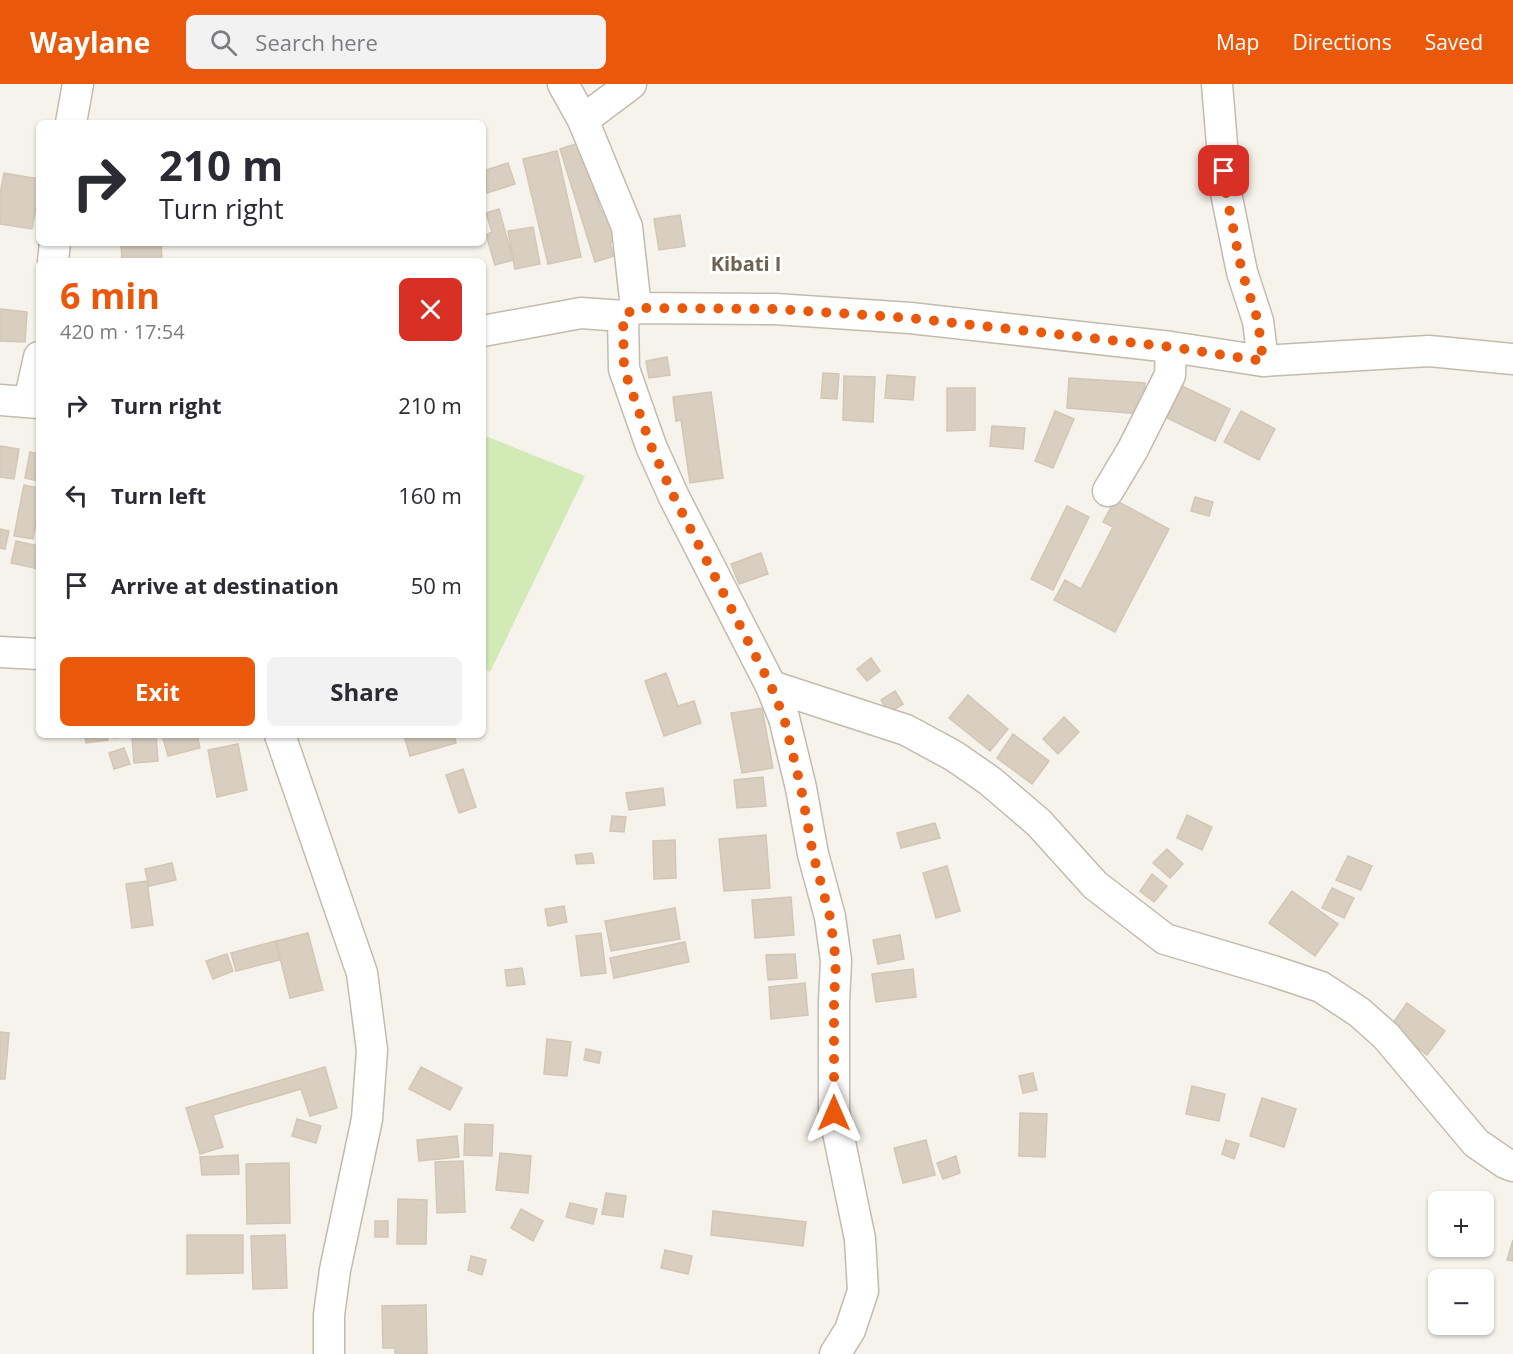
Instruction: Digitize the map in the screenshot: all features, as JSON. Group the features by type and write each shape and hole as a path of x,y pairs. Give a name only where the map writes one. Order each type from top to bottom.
{"street":[{"path":"72,120 78,84"},
{"path":"563,84 584,120 627,226 630,312 624,369 651,446 674,497 771,686 784,718 801,788 813,854 830,917 836,961 834,1113 860,1239 863,1291 850,1330 835,1354"},
{"path":"584,120 631,84"},
{"path":"1217,84 1226,193 1242,272 1258,321 1263,361"},
{"path":"486,330 581,313 776,309 910,318 1171,347 1263,361 1429,351 1513,359"},
{"path":"1108,491 1133,449 1170,375 1171,347"},
{"path":"23,402 36,365"},
{"path":"0,651 36,654"},
{"path":"771,686 906,730 954,756 990,781 1039,823 1095,885 1166,939 1321,987 1359,1012 1386,1036 1476,1143 1513,1166"},
{"path":"281,738 362,973 372,1050 367,1119 335,1270 329,1315 329,1354"}],"green space":[{"path":"486,436 585,476 490,672 486,670"}],"building":[{"path":"579,143 601,211 613,207 623,239 610,243 614,256 595,262 560,149"},
{"path":"557,151 581,257 548,264 523,159"},
{"path":"508,163 515,184 487,193 486,170"},
{"path":"4,173 36,178 36,207 32,229 0,224 0,194"},
{"path":"499,209 513,260 495,265 486,235 492,232 486,213"},
{"path":"680,215 685,246 659,250 654,219"},
{"path":"533,227 540,264 515,269 508,231"},
{"path":"121,246 161,246 162,258 122,258"},
{"path":"0,309 27,312 25,342 0,341"},
{"path":"667,357 670,375 649,378 646,361"},
{"path":"823,373 839,374 837,399 821,398"},
{"path":"887,375 915,377 913,400 885,398"},
{"path":"844,376 875,377 873,422 843,420"},
{"path":"1069,378 1145,383 1142,414 1067,408"},
{"path":"1182,386 1230,409 1215,441 1167,418"},
{"path":"947,388 975,388 975,430 947,431"},
{"path":"711,392 723,478 690,483 681,420 676,421 673,397"},
{"path":"1055,411 1074,419 1053,468 1035,461"},
{"path":"1241,411 1275,429 1259,460 1224,442"},
{"path":"992,426 1025,428 1023,449 990,446"},
{"path":"0,446 19,449 14,479 0,477"},
{"path":"30,452 36,453 36,480 25,478"},
{"path":"24,485 36,487 36,522 33,539 14,536"},
{"path":"1195,497 1213,502 1209,516 1191,511"},
{"path":"1115,500 1169,529 1115,632 1054,600 1065,580 1081,589 1113,527 1103,522"},
{"path":"1067,506 1089,517 1053,590 1031,579"},
{"path":"0,529 9,531 5,549 0,548"},
{"path":"16,541 36,545 36,568 11,563"},
{"path":"761,553 768,574 739,584 731,564"},
{"path":"871,658 880,671 867,681 857,669"},
{"path":"666,673 678,706 694,701 701,723 664,736 645,681"},
{"path":"895,691 903,704 889,713 881,700"},
{"path":"968,695 1008,729 990,751 949,718"},
{"path":"762,708 773,768 742,773 731,713"},
{"path":"1064,717 1079,732 1058,754 1043,739"},
{"path":"1013,734 1049,761 1032,784 997,758"},
{"path":"85,738 108,738 108,740 86,743"},
{"path":"132,738 156,738 158,761 134,763"},
{"path":"163,738 198,738 200,748 168,756"},
{"path":"405,738 455,738 456,743 410,756"},
{"path":"238,744 247,790 217,797 208,750"},
{"path":"124,748 130,764 114,769 109,753"},
{"path":"463,769 476,807 459,813 446,775"},
{"path":"763,777 766,806 737,808 734,780"},
{"path":"663,788 665,805 629,810 626,793"},
{"path":"1187,815 1212,827 1202,850 1177,838"},
{"path":"612,816 626,817 624,832 610,831"},
{"path":"935,823 940,838 901,848 897,833"},
{"path":"766,835 770,888 724,891 719,839"},
{"path":"675,840 676,878 654,879 653,841"},
{"path":"1167,849 1183,864 1170,878 1153,863"},
{"path":"592,853 594,863 577,864 575,855"},
{"path":"1348,856 1372,866 1361,890 1336,880"},
{"path":"172,863 176,880 149,886 145,869"},
{"path":"947,866 960,911 936,918 923,873"},
{"path":"1152,874 1167,886 1154,902 1140,891"},
{"path":"147,881 153,925 132,928 126,884"},
{"path":"1332,888 1354,898 1344,918 1322,908"},
{"path":"1292,891 1338,924 1315,956 1269,923"},
{"path":"791,897 794,935 755,938 752,900"},
{"path":"564,906 567,922 548,926 545,909"},
{"path":"675,908 680,939 611,951 605,921"},
{"path":"308,933 323,990 290,998 276,941"},
{"path":"601,933 606,973 581,976 576,936"},
{"path":"900,935 904,959 878,964 873,940"},
{"path":"276,941 280,960 236,971 231,953"},
{"path":"685,942 689,962 614,978 610,958"},
{"path":"227,954 233,971 213,979 206,961"},
{"path":"795,954 797,978 768,980 766,955"},
{"path":"522,968 525,984 507,986 505,970"},
{"path":"913,969 916,997 876,1002 872,974"},
{"path":"805,983 808,1015 771,1019 769,987"},
{"path":"1407,1003 1445,1031 1427,1055 1390,1027"},
{"path":"0,1032 9,1033 5,1079 0,1079"},
{"path":"547,1039 571,1042 567,1076 544,1074"},
{"path":"586,1049 601,1052 599,1063 584,1060"},
{"path":"325,1067 337,1108 310,1116 301,1089 213,1115 223,1147 200,1154 186,1108"},
{"path":"421,1067 462,1088 450,1110 409,1089"},
{"path":"1033,1073 1037,1090 1023,1093 1019,1076"},
{"path":"1192,1086 1225,1094 1219,1121 1186,1114"},
{"path":"1262,1098 1296,1109 1284,1147 1250,1136"},
{"path":"1020,1113 1047,1114 1045,1157 1019,1156"},
{"path":"297,1119 321,1126 316,1143 292,1136"},
{"path":"465,1124 493,1125 492,1156 464,1155"},
{"path":"457,1136 459,1157 419,1161 417,1140"},
{"path":"926,1140 935,1175 903,1183 894,1148"},
{"path":"1226,1140 1239,1144 1234,1159 1222,1154"},
{"path":"500,1153 531,1156 528,1193 496,1190"},
{"path":"238,1155 239,1174 202,1175 200,1157"},
{"path":"956,1156 960,1173 943,1179 937,1163"},
{"path":"463,1161 465,1212 437,1213 435,1162"},
{"path":"289,1163 290,1223 247,1224 246,1164"},
{"path":"606,1193 626,1196 623,1217 602,1214"},
{"path":"398,1199 427,1200 426,1244 397,1244"},
{"path":"570,1203 597,1209 593,1224 566,1217"},
{"path":"521,1209 543,1221 533,1241 511,1228"},
{"path":"713,1211 806,1222 803,1246 711,1235"},
{"path":"375,1221 388,1221 388,1237 375,1237"},
{"path":"187,1235 243,1235 243,1273 187,1274"},
{"path":"285,1235 287,1288 253,1289 251,1236"},
{"path":"1513,1240 1513,1261 1507,1260"},
{"path":"665,1250 692,1256 688,1274 661,1268"},
{"path":"471,1256 486,1260 482,1275 468,1270"},
{"path":"426,1305 427,1354 395,1354 395,1348 383,1348 382,1306"}],"district":[{"name":"Kibati I","path":"746,264"}],"route":[{"path":"834,1113 836,961 830,917 813,854 801,788 784,718 771,686 674,497 651,446 624,369 623,316 636,308 776,309 910,318 1171,347 1263,361 1258,321 1242,272 1226,193 1224,171"}]}
